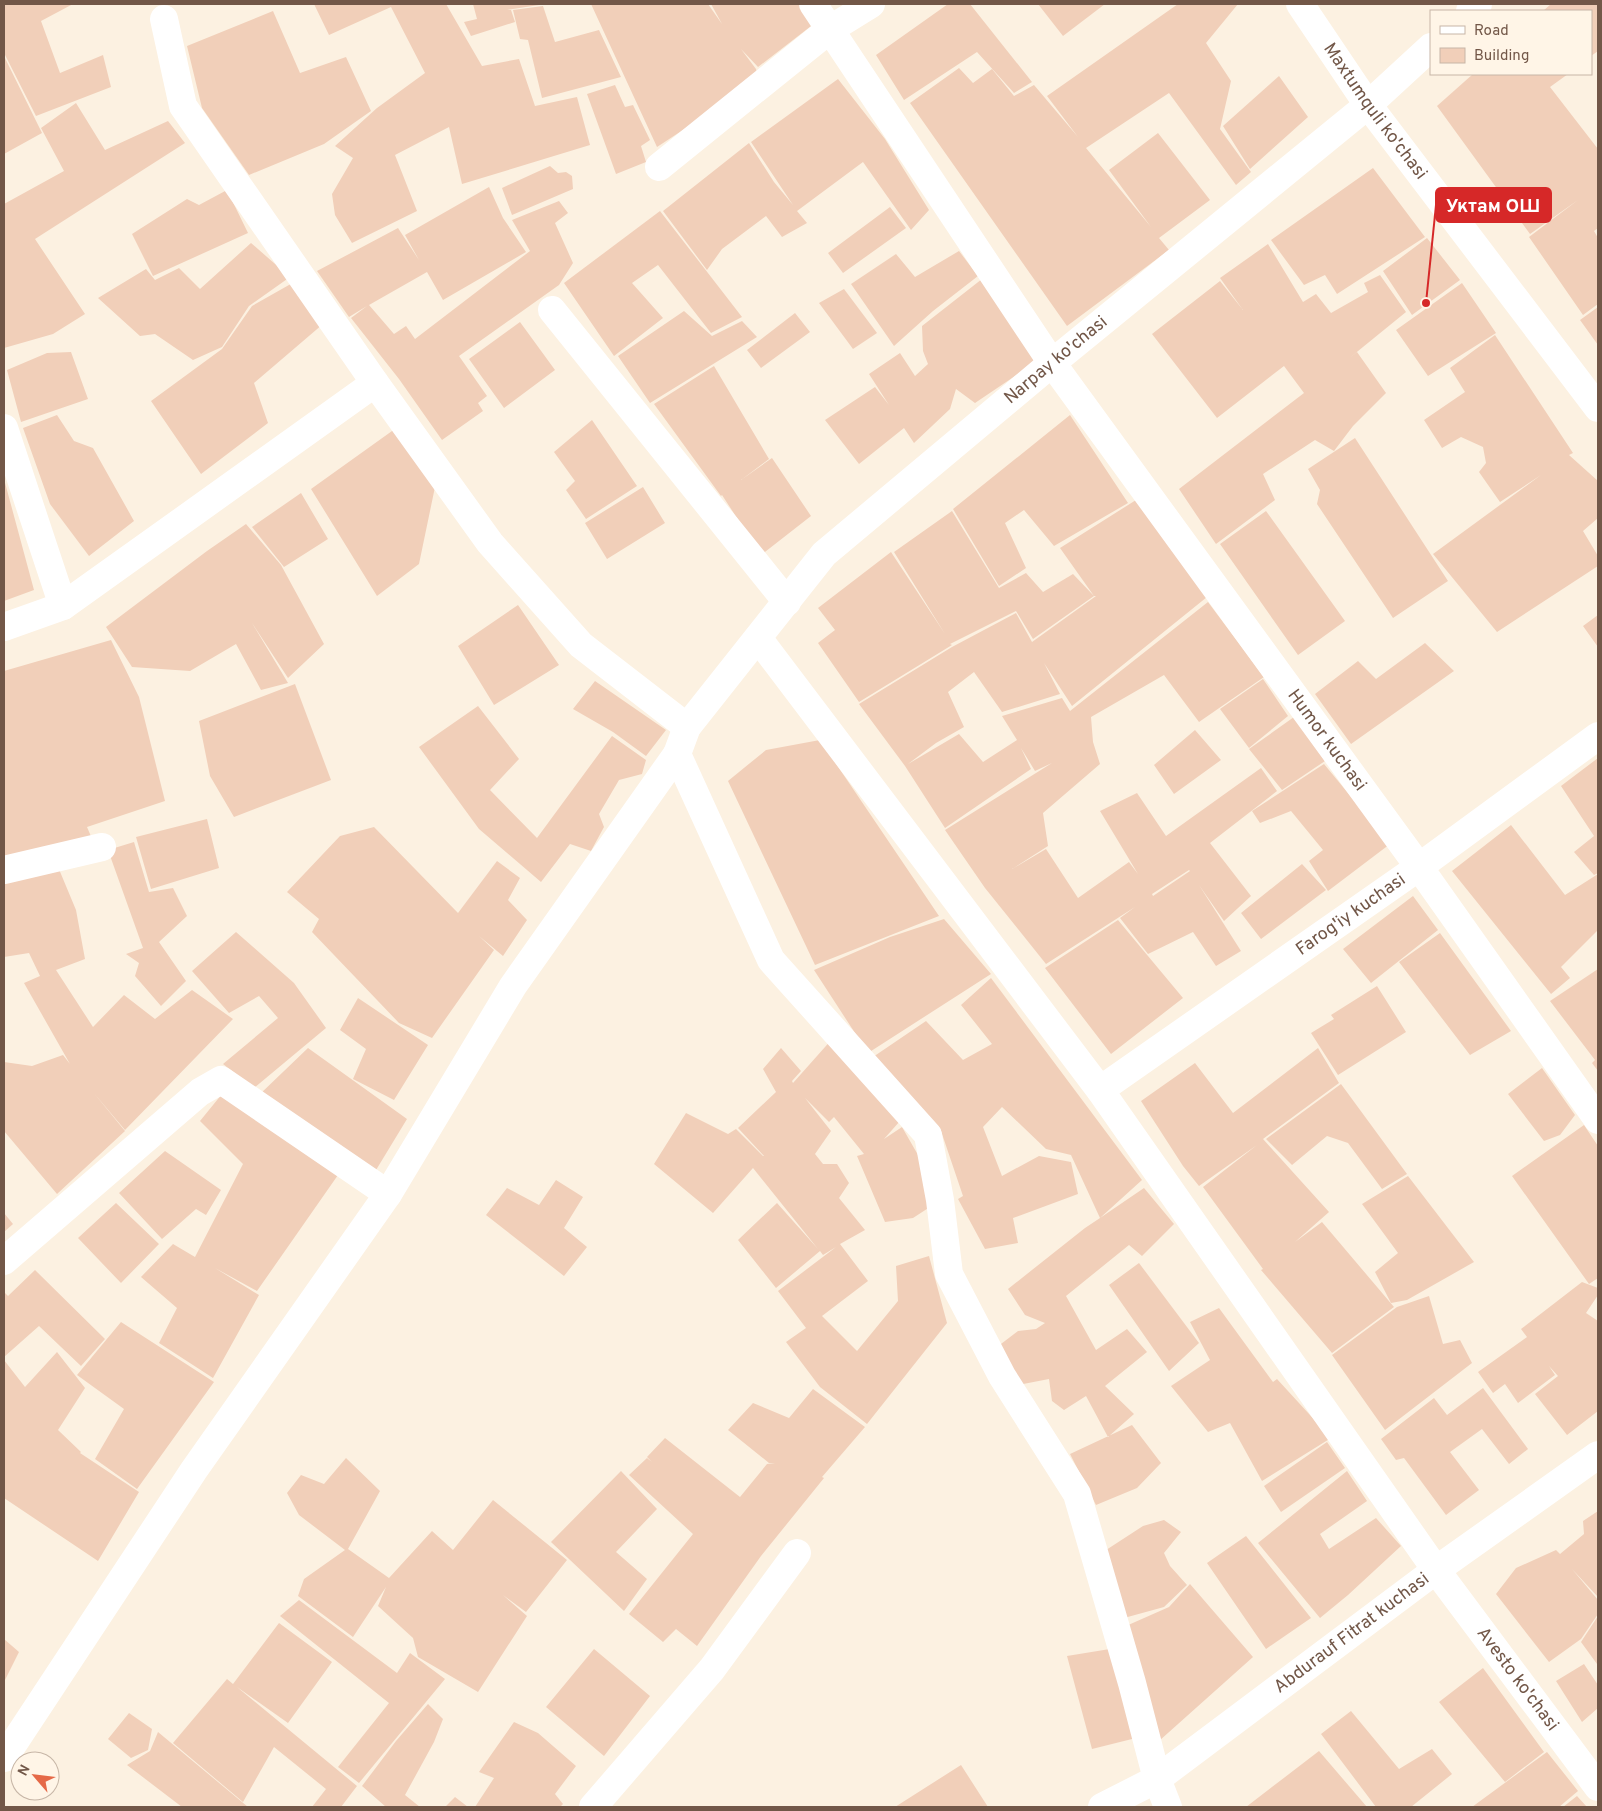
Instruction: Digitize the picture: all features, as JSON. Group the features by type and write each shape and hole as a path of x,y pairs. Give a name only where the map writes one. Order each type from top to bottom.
{"street":[{"name":"Humor kuchasi","path":"813,4 1052,363 1419,867 1598,1120"},
{"path":"659,167 830,30 871,4"},
{"name":"Maxtumquli ko'chasi","path":"1300,4 1371,103 1598,408"},
{"path":"164,19 183,106 375,383 490,543 581,645 687,727"},
{"name":"Narpay ko'chasi","path":"4,1758 194,1470 388,1194 513,986 677,754 687,727 824,554 1052,363 1371,103 1430,48"},
{"path":"552,310 787,602"},
{"path":"4,627 63,606 375,383"},
{"path":"4,428 63,606"},
{"name":"Avesto ko'chasi","path":"758,638 1100,1090 1436,1570 1598,1786"},
{"name":"Farog'iy kuchasi","path":"1100,1090 1419,867 1598,736"},
{"path":"677,754 771,960 928,1135 940,1200 949,1274 1002,1376 1077,1494 1132,1683 1157,1779 1168,1807"},
{"path":"4,870 102,847"},
{"path":"4,1261 200,1092 221,1080 388,1194"},
{"name":"Abdurauf Fitrat kuchasi","path":"1102,1807 1157,1779 1436,1570 1598,1455"},
{"path":"593,1807 712,1668 797,1553"}],"building":[{"path":"4,4 73,4 41,21 60,73 103,55 111,87 36,116 4,53"},
{"path":"314,4 446,4 482,66 519,59 535,106 577,97 590,145 462,184 449,127 395,155 417,211 352,243 335,215 332,194 353,158 335,146 377,108 425,73 391,7 329,35"},
{"path":"473,4 539,5 507,10 511,10 515,22 471,36 464,22 477,19"},
{"path":"591,4 708,4 722,24 711,4 799,4 815,23 758,67 741,49 756,69 759,80 657,147"},
{"path":"948,4 970,4 1032,82 1014,93 977,52 904,100 876,55"},
{"path":"1038,4 1105,4 1063,36"},
{"path":"1178,4 1238,4 1206,43 1231,81 1220,129 1251,172 1236,185 1169,93 1086,148 1151,227 1109,170 1158,133 1210,200 1159,238 1169,250 1067,326 910,103 959,68 973,83 992,69 1014,96 1034,85 1078,137 1047,96"},
{"path":"1551,4 1598,4 1598,51 1592,55 1592,10 1544,10"},
{"path":"543,6 555,42 599,30 621,77 542,98 528,40 520,39 513,10"},
{"path":"273,11 300,73 346,57 371,111 324,144 249,175 202,108 187,46"},
{"path":"4,56 42,133 4,154"},
{"path":"1472,75 1567,75 1550,87 1598,149 1598,228 1594,231 1598,238 1598,304 1583,315 1529,237 1578,200 1530,234 1437,106"},
{"path":"1279,76 1308,117 1250,169 1223,126"},
{"path":"838,79 885,139 929,210 911,230 863,162 797,211 807,223 782,237 766,216 722,249 707,270 663,211 749,143 774,182 793,205 751,142"},
{"path":"615,85 625,107 633,105 650,140 641,146 646,162 616,174 587,94"},
{"path":"76,103 105,150 168,121 185,143 35,239 85,314 53,334 4,348 4,204 64,171 41,128"},
{"path":"550,166 558,173 566,172 572,176 573,189 512,215 502,188"},
{"path":"1373,168 1425,237 1337,294 1325,275 1304,285 1271,240"},
{"path":"489,187 503,218 526,252 443,300 427,272 369,305 394,334 406,326 415,339 530,251 512,220 559,201 568,213 555,223 573,263 559,285 459,356 487,396 478,403 483,411 442,440 399,379 351,318 367,306 349,317 317,271 398,228 419,260 405,235"},
{"path":"227,190 248,233 153,276 132,234 187,199 199,205"},
{"path":"890,207 906,228 843,273 828,253"},
{"path":"660,211 742,317 711,333 658,265 632,283 663,318 614,356 564,283"},
{"path":"1427,238 1460,280 1412,315 1383,271"},
{"path":"251,243 290,277 249,306 222,347 193,360 155,334 140,336 98,298 146,269 155,280 179,268 200,289"},
{"path":"1268,244 1303,302 1316,294 1331,313 1368,292 1364,283 1380,275 1406,312 1347,360 1357,352 1386,393 1353,426 1334,451 1315,440 1263,474 1275,500 1216,544 1179,489 1304,393 1284,366 1217,418 1152,334 1220,281 1243,310 1220,278"},
{"path":"959,251 978,276 933,311 894,346 851,284 896,254 915,277"},
{"path":"982,279 1043,357 975,403 956,389 950,409 914,443 904,428 859,464 825,420 875,387 889,405 869,374 900,353 915,376 928,364 923,351 922,326"},
{"path":"296,281 323,324 254,383 268,423 201,474 151,401 222,349 252,306"},
{"path":"1462,283 1496,333 1428,376 1396,330"},
{"path":"844,289 877,333 853,349 819,303"},
{"path":"1598,307 1598,345 1580,320"},
{"path":"684,311 712,336 742,321 757,337 650,403 618,356"},
{"path":"795,313 810,332 761,368 747,350"},
{"path":"520,322 555,370 504,408 469,359"},
{"path":"1495,335 1573,453 1569,455 1598,481 1598,518 1583,531 1598,556 1598,566 1497,632 1433,554 1541,475 1500,502 1479,472 1486,463 1483,447 1461,437 1442,448 1424,420 1465,392 1450,368"},
{"path":"71,352 88,399 21,422 7,370 47,353"},
{"path":"714,366 769,459 741,480 772,458 811,516 761,555 722,495 654,404"},
{"path":"57,415 74,441 93,448 134,521 89,556 50,504 23,428"},
{"path":"1070,415 1128,503 1054,546 1024,510 1005,523 1026,568 999,586 953,509"},
{"path":"592,420 637,486 586,519 566,490 575,481 554,452"},
{"path":"399,426 435,487 419,564 377,596 311,489"},
{"path":"1355,438 1448,581 1393,618 1317,504 1320,490 1308,469"},
{"path":"4,479 34,590 4,601"},
{"path":"643,487 665,523 607,559 585,523"},
{"path":"301,493 328,539 284,567 252,527"},
{"path":"1136,500 1207,597 1072,706 1044,663 1060,694 1002,712 974,672 948,692 964,727 936,743 908,764 959,734 983,762 1017,740 1002,716 1062,698 1070,711 1208,602 1264,677 1199,722 1164,675 1091,717 1093,742 1100,764 1043,813 1048,846 1012,869 1046,849 1078,898 1129,862 1138,874 1100,811 1137,793 1166,836 1261,768 1277,791 1210,843 1251,896 1224,921 1199,885 1241,951 1216,966 1193,932 1148,954 1120,918 1135,907 1046,964 985,888 945,830 1052,763 1035,771 1021,748 1031,769 945,828 905,766 859,704 952,647 1016,613 1032,642 1096,596 1094,596 1060,548","holes":["1190,871 1153,896 1152,894"]},
{"path":"952,511 999,588 1026,573 1043,592 1073,574 1094,596 1033,639 1016,611 950,644 952,645 859,702 818,643 835,630 818,608 891,552 945,634 894,552"},
{"path":"1266,511 1345,621 1298,655 1220,544"},
{"path":"246,524 281,565 324,644 288,678 252,623 288,683 261,690 236,644 190,671 132,667 106,627"},
{"path":"518,605 559,665 494,705 458,646"},
{"path":"1598,615 1598,647 1583,626"},
{"path":"111,640 139,697 165,801 87,827 93,841 4,865 4,671"},
{"path":"1425,643 1454,671 1351,744 1315,694 1358,661 1376,679"},
{"path":"1263,679 1288,716 1249,748 1220,709"},
{"path":"595,681 666,730 646,756 613,732 573,709"},
{"path":"295,684 331,780 234,817 210,776 199,721"},
{"path":"478,706 519,759 490,790 537,838 612,736 646,760 642,774 619,780 599,814 604,827 591,851 570,844 541,882 479,829 419,747"},
{"path":"1294,717 1325,761 1282,790 1249,749"},
{"path":"1195,730 1221,760 1174,794 1154,765"},
{"path":"820,740 939,916 815,965 728,781 766,750"},
{"path":"1598,758 1598,873 1594,875 1574,852 1594,836 1561,786"},
{"path":"1324,764 1390,844 1328,891 1309,861 1323,850 1291,811 1260,823 1252,811"},
{"path":"207,819 219,868 151,889 136,837"},
{"path":"1511,825 1565,895 1598,874 1598,930 1561,967 1570,978 1551,994 1452,871"},
{"path":"374,827 458,913 497,861 520,878 508,900 527,920 503,956 479,936 494,950 432,1038 399,1023 312,932 319,919 287,892 340,836"},
{"path":"134,842 149,892 173,888 187,916 159,942 186,981 161,1006 135,976 139,963 126,954 143,948 108,850"},
{"path":"56,862 76,910 85,959 56,970 93,1027 124,995 155,1019 192,990 233,1019 125,1130 93,1092 125,1131 57,1194 4,1131 4,1062 32,1066 63,1055 70,1064 24,983 40,976 29,953 4,957 4,876"},
{"path":"1302,864 1326,890 1261,939 1241,913"},
{"path":"1413,896 1438,930 1371,983 1343,949"},
{"path":"944,919 991,974 868,1053 814,970 890,937"},
{"path":"1118,920 1183,998 1111,1054 1045,968"},
{"path":"236,932 294,983 326,1028 254,1088 223,1064 278,1018 259,996 229,1013 192,971"},
{"path":"1440,933 1511,1031 1470,1055 1399,962"},
{"path":"1598,969 1598,1071 1592,1063 1595,1060 1550,1001"},
{"path":"991,978 1142,1180 1100,1218 1071,1155 1046,1149 1002,1107 983,1127 1002,1176 1039,1156 1071,1162 1078,1194 1013,1218 1018,1243 985,1249 958,1199 963,1196 940,1128 873,1057 926,1021 963,1060 992,1044 961,1005"},
{"path":"1377,986 1406,1032 1338,1075 1311,1033 1334,1019 1331,1015"},
{"path":"358,998 428,1045 394,1100 353,1079 366,1049 340,1030"},
{"path":"833,1038 900,1121 884,1139 902,1127 922,1162 933,1205 913,1218 885,1222 857,1156 864,1154 834,1117 829,1122 805,1098 831,1131 815,1154 823,1164 837,1164 849,1183 839,1198 865,1230 840,1244 868,1281 822,1316 857,1351 898,1301 896,1266 929,1256 947,1323 867,1424 820,1387 786,1342 806,1328 778,1291 836,1247 823,1255 820,1251 776,1288 738,1240 777,1203 818,1249 753,1168 713,1213 654,1164 686,1113 728,1134 736,1129 764,1156 738,1128 776,1092 763,1069 781,1048 801,1071 792,1081 793,1083"},
{"path":"308,1048 407,1119 373,1175 259,1095"},
{"path":"1318,1048 1339,1083 1263,1139 1329,1212 1295,1242 1322,1222 1394,1307 1332,1353 1261,1270 1263,1269 1203,1187 1257,1145 1199,1186 1183,1166 1141,1101 1195,1063 1233,1113"},
{"path":"1542,1068 1575,1115 1560,1135 1544,1141 1508,1094"},
{"path":"1341,1084 1407,1174 1382,1189 1348,1143 1327,1136 1292,1165 1266,1139"},
{"path":"222,1094 338,1175 257,1291 215,1268 259,1295 213,1378 159,1343 177,1308 141,1277 173,1244 195,1257 243,1164 200,1121"},
{"path":"1584,1125 1598,1146 1598,1278 1589,1284 1512,1176"},
{"path":"165,1151 221,1190 206,1215 196,1209 162,1239 119,1193"},
{"path":"1408,1176 1474,1262 1407,1300 1391,1303 1375,1272 1398,1253 1362,1204"},
{"path":"556,1180 583,1197 564,1228 587,1247 564,1276 486,1215 507,1188 539,1205"},
{"path":"1144,1188 1174,1224 1142,1256 1129,1245 1066,1296 1096,1350 1127,1329 1147,1352 1105,1386 1134,1414 1108,1437 1086,1396 1064,1410 1052,1401 1049,1379 1018,1385 997,1347 1018,1331 1036,1329 1045,1323 1025,1315 1008,1289 1085,1228"},
{"path":"116,1203 159,1244 121,1283 78,1238"},
{"path":"4,1213 13,1224 4,1232"},
{"path":"1139,1263 1199,1343 1169,1371 1109,1285"},
{"path":"35,1270 105,1339 81,1366 39,1326 4,1357 4,1292 8,1296"},
{"path":"1582,1282 1598,1288 1598,1295 1586,1313 1598,1321 1598,1411 1567,1435 1535,1394 1558,1376 1549,1366 1555,1375 1518,1403 1505,1384 1493,1393 1478,1372 1527,1337 1521,1329"},
{"path":"1429,1296 1443,1344 1460,1340 1472,1363 1385,1430 1332,1355 1397,1307"},
{"path":"1219,1308 1273,1382 1277,1379 1331,1438 1262,1481 1230,1423 1208,1432 1171,1386 1210,1360 1190,1322"},
{"path":"121,1322 214,1382 137,1489 95,1459 124,1409 77,1375"},
{"path":"57,1352 85,1388 58,1430 80,1453 139,1492 98,1561 4,1498 4,1360 25,1387"},
{"path":"1483,1388 1528,1449 1509,1464 1482,1429 1450,1452 1479,1490 1446,1515 1404,1458 1396,1460 1381,1439 1434,1398 1447,1415"},
{"path":"813,1389 865,1427 822,1477 824,1478 761,1556 697,1646 676,1629 663,1642 629,1614 693,1534 629,1475 647,1458 652,1462 647,1457 665,1438 740,1497 767,1464 775,1463 769,1463 728,1430 753,1403 789,1418"},
{"path":"1132,1425 1161,1463 1137,1488 1096,1505 1070,1454"},
{"path":"1327,1442 1345,1468 1281,1512 1264,1486"},
{"path":"346,1458 380,1491 348,1549 389,1578 432,1531 453,1550 493,1500 567,1560 526,1612 503,1595 527,1616 478,1692 418,1657 413,1638 378,1606 386,1587 353,1637 298,1596 304,1579 345,1550 299,1515 287,1493 301,1475 324,1484"},
{"path":"621,1471 657,1509 616,1552 647,1579 624,1611 551,1542"},
{"path":"1347,1471 1367,1501 1320,1534 1329,1549 1376,1518 1401,1546 1320,1618 1258,1543"},
{"path":"1598,1511 1598,1597 1572,1569 1598,1600 1598,1614 1581,1639 1549,1662 1496,1594 1516,1568 1556,1550 1560,1554 1584,1534 1583,1521"},
{"path":"1164,1520 1181,1532 1164,1553 1170,1566 1187,1585 1164,1607 1124,1618 1103,1552 1143,1526"},
{"path":"1246,1536 1311,1618 1266,1649 1207,1563"},
{"path":"1190,1584 1253,1657 1159,1741 1126,1626 1169,1607"},
{"path":"299,1600 397,1673 410,1653 445,1679 359,1783 338,1767 389,1703 280,1616"},
{"path":"1598,1616 1598,1663 1597,1664 1581,1642"},
{"path":"279,1623 332,1662 288,1723 237,1687 357,1786 341,1807 312,1807 326,1789 274,1747 243,1802 173,1743 227,1679 233,1684"},
{"path":"4,1639 19,1652 4,1682"},
{"path":"1116,1648 1140,1737 1092,1749 1067,1656"},
{"path":"594,1649 650,1696 604,1756 546,1707"},
{"path":"1584,1664 1598,1685 1598,1708 1582,1722 1556,1681"},
{"path":"1483,1668 1544,1752 1505,1782 1439,1702"},
{"path":"428,1704 443,1719 434,1742 405,1795 420,1807 386,1807 362,1786 396,1741"},
{"path":"1351,1711 1399,1769 1432,1749 1452,1774 1411,1807 1376,1807 1321,1734"},
{"path":"129,1713 152,1729 148,1750 131,1758 108,1739"},
{"path":"514,1722 538,1733 576,1766 555,1794 563,1804 560,1807 475,1807 494,1778 479,1772"},
{"path":"158,1732 248,1807 182,1807 127,1765 150,1751"},
{"path":"1319,1751 1367,1807 1246,1807"},
{"path":"1547,1752 1578,1791 1559,1807 1472,1807"},
{"path":"961,1765 988,1807 895,1807"},
{"path":"1577,1796 1587,1807 1563,1807"},
{"path":"455,1797 468,1807 445,1807"}],"place":[{"name":"Уктам ОШ","path":"1426,303"}]}
